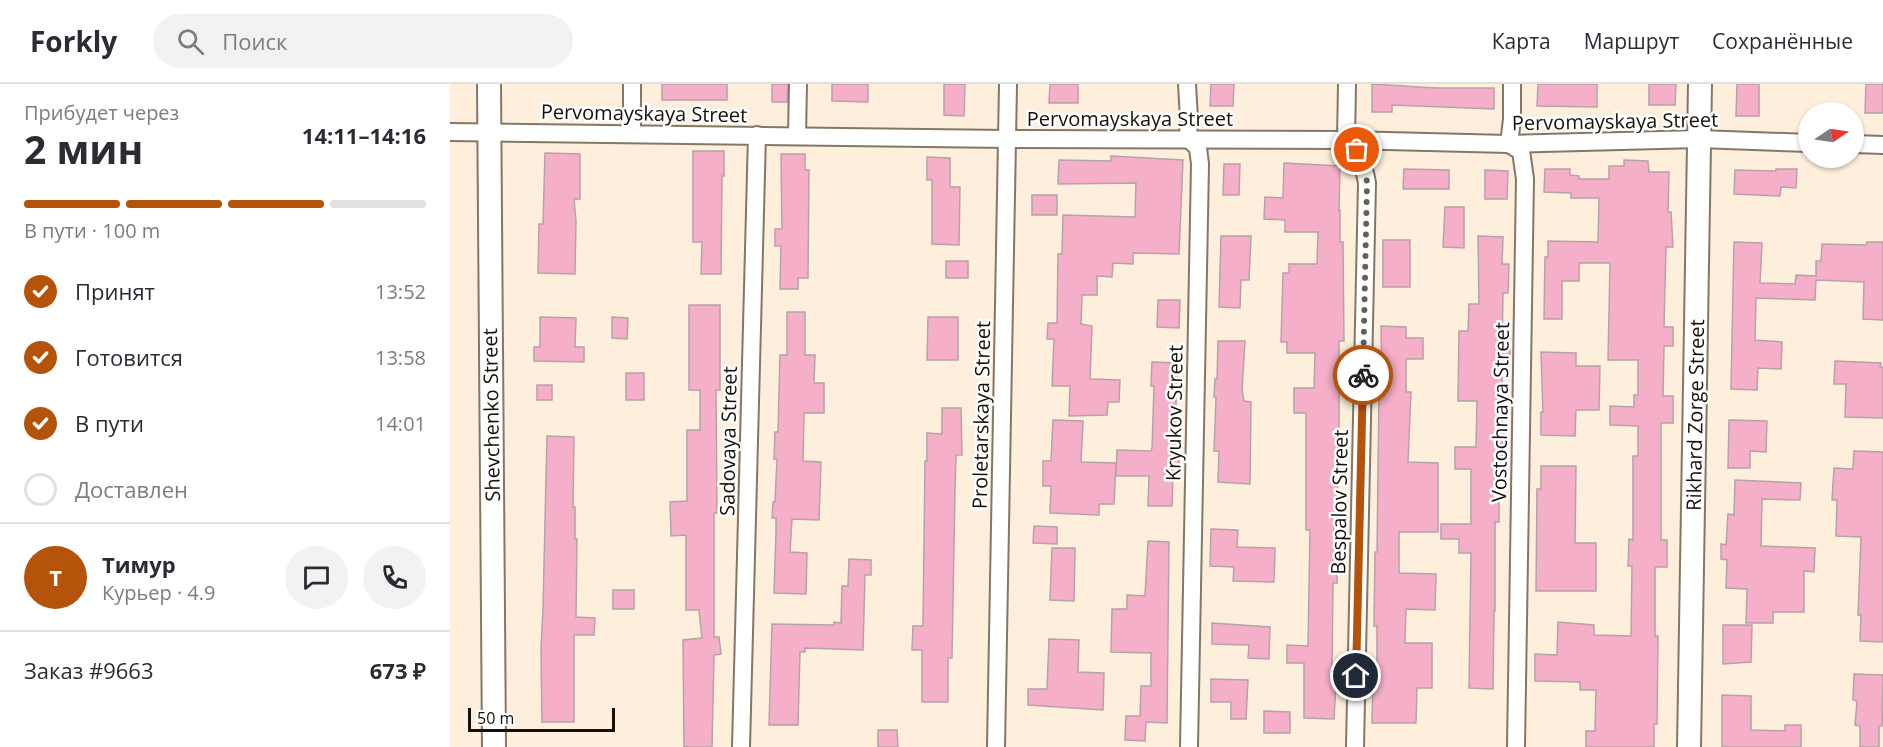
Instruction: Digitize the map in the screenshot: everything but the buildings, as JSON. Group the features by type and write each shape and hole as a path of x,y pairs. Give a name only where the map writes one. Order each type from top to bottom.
{"street":[{"name":"Shevchenko Street","path":"489,84 494,747"},
{"path":"632,84 632,134"},
{"path":"797,136 798,84"},
{"name":"Proletarskaya Street","path":"996,747 1008,84"},
{"name":"Kryukov Street","path":"1187,84 1188,138 1198,148 1200,164 1189,747"},
{"path":"1346,140 1347,84"},
{"path":"1509,144 1512,84"},
{"name":"Rikhard Zorge Street","path":"1689,747 1700,84"},
{"name":"Pervomayskaya Street","path":"450,132 1007,139 1188,138 1509,144 1699,139 1798,143"},
{"name":"Sadovaya Street","path":"741,747 757,135"},
{"name":"Bespalov Street","path":"1346,140 1357,150 1365,167 1367,183 1355,747"},
{"name":"Vostochnaya Street","path":"1509,144 1521,152 1525,179 1516,747"},
{"path":"1864,144 1883,145"}],"way so far":[{"path":"1357,150 1365,167 1367,183 1363,375"}],"route":[{"path":"1356,676 1363,375"}]}
